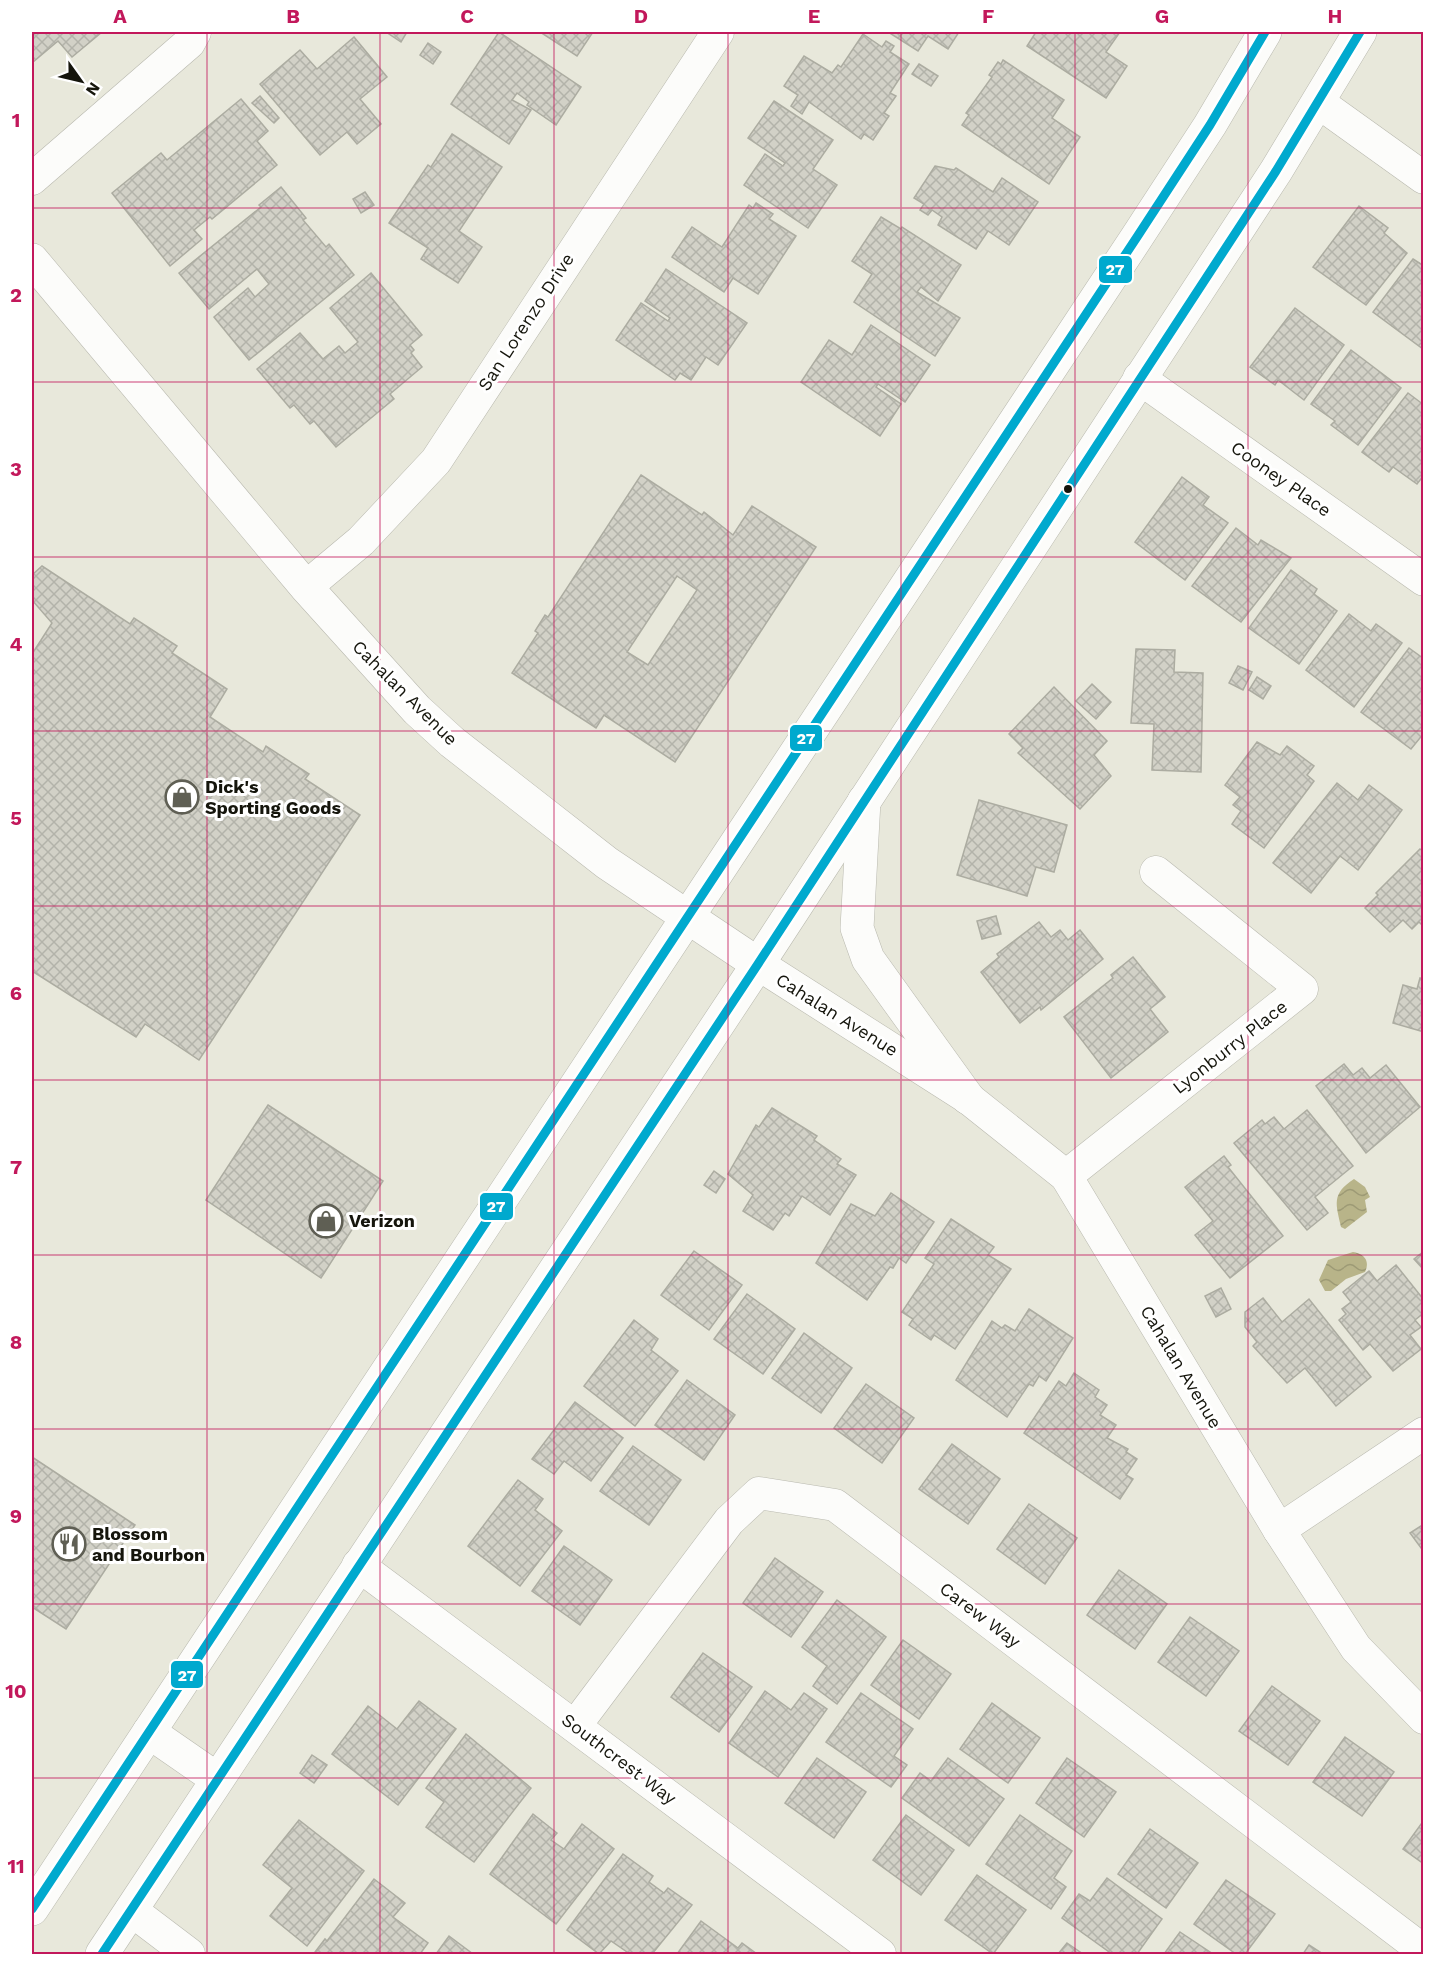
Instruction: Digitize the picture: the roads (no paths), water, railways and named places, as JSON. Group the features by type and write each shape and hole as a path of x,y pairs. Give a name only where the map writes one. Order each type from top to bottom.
{"main road":[{"path":"32,1910 1137,237 1210,124 1265,32"},
{"path":"102,1954 758,964 1318,102 1360,32"},
{"name":"Cahalan Avenue","path":"32,260 306,587 417,710 452,742 607,862 758,964"},
{"path":"864,798 857,928 868,959 968,1098"},
{"path":"149,1732 218,1779"}],"street":[{"path":"32,179 189,43 195,32"},
{"name":"San Lorenzo Drive","path":"306,587 361,541 436,461 718,32"},
{"path":"1318,102 1424,178"},
{"name":"Cooney Place","path":"1139,378 1424,580"},
{"name":"Lyonburry Place","path":"1066,1176 1302,989 1156,872"},
{"name":"Cahalan Avenue","path":"758,964 968,1098 1066,1176 1279,1530 1356,1648 1424,1718"},
{"path":"1279,1530 1424,1433"},
{"name":"Carew Way","path":"575,1726 729,1521 759,1493 835,1504 1424,1951"},
{"name":"Southcrest Way","path":"358,1565 880,1954"},
{"path":"131,1910 189,1954"}],"water":[{"path":"1354,1179 1365,1187 1370,1197 1365,1200 1367,1212 1345,1229 1341,1227 1337,1200 1342,1190"},
{"path":"1353,1252 1361,1254 1367,1261 1365,1272 1346,1279 1331,1291 1325,1291 1319,1280 1328,1260"}],"place":[{"name":"Dick's Sporting Goods","path":"182,797"},
{"name":"Verizon","path":"326,1221"},
{"name":"Blossom and Bourbon","path":"69,1544"}]}
